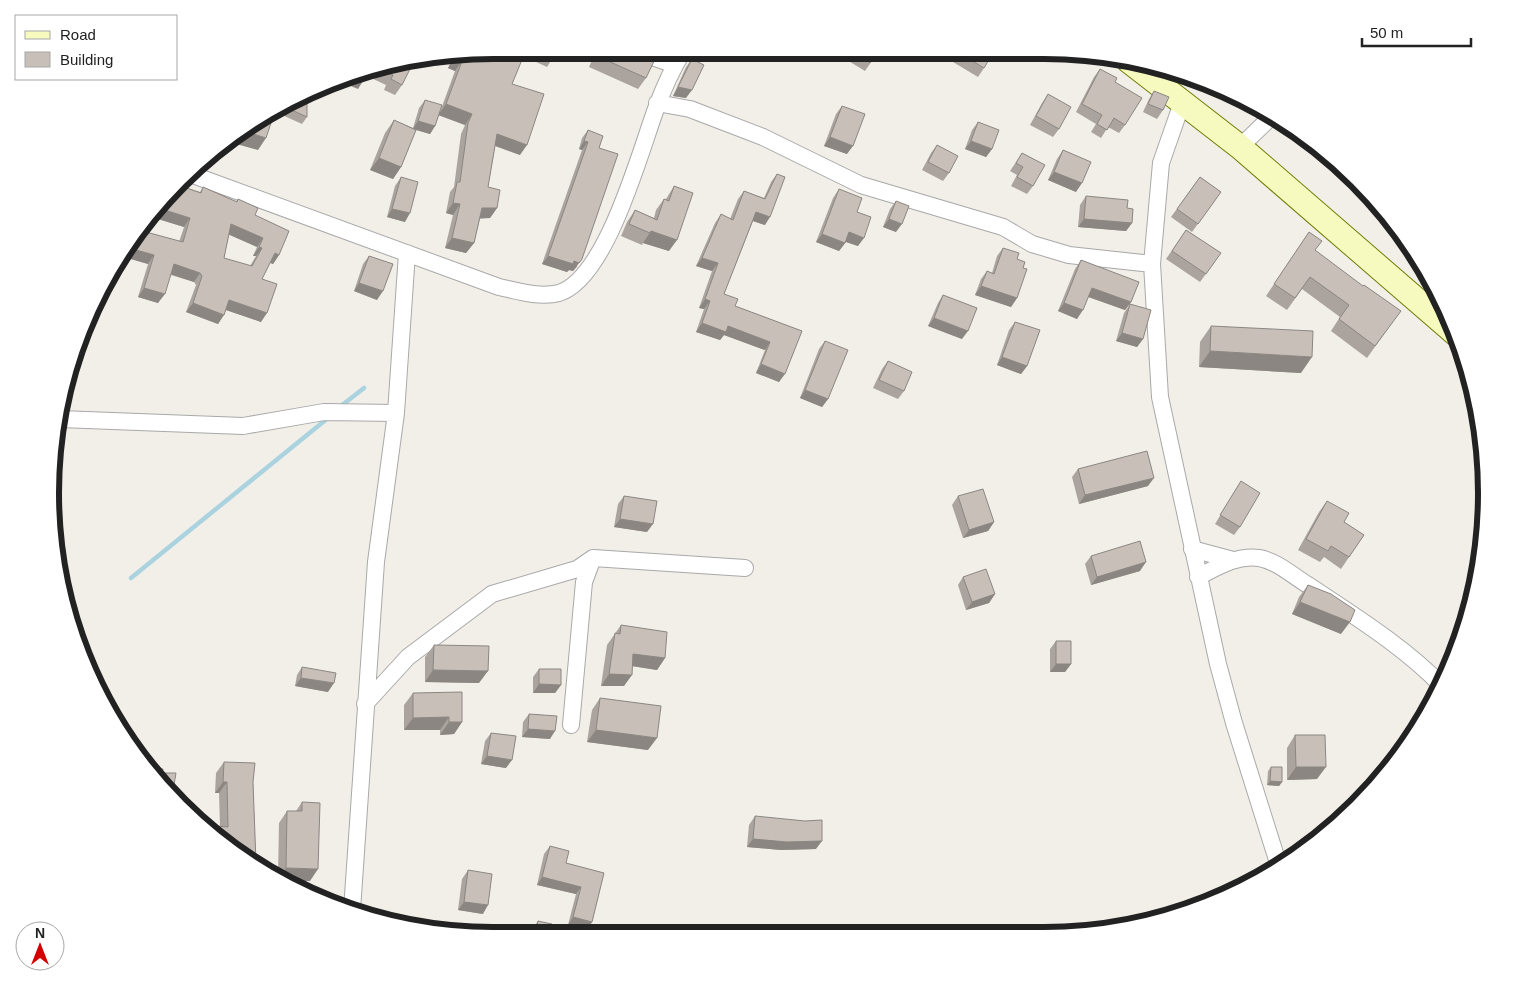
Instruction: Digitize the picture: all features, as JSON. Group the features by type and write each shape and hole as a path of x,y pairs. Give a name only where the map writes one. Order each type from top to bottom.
{"main road":[{"path":"1141,70 1240,147 1443,323"}],"street":[{"path":"197,176 499,287 524,293 558,293 573,286 583,278 615,222 658,104 679,59"},
{"path":"1182,102 1161,163 1152,264 1160,397 1198,577 1234,723 1276,860"},
{"path":"658,104 690,110 763,137 861,185 1003,227 1032,244 1068,255 1152,264"},
{"path":"1240,147 1267,121"},
{"path":"352,904 376,562 396,413 407,253"},
{"path":"65,419 243,426 324,412 396,413"},
{"path":"1192,549 1233,560"},
{"path":"366,704 408,657 492,594 577,569 593,558 745,568"},
{"path":"571,725 584,582 593,558"},
{"path":"1198,577 1233,560 1249,558 1271,561 1345,609 1436,680"}],"building":[{"path":"522,59 512,84 544,94 527,145 497,134 488,187 500,190 497,208 482,208 474,243 452,238 460,204 453,203 457,182 460,182 468,123 472,114 446,104 462,61 460,60"},
{"path":"604,59 655,59 646,78"},
{"path":"692,59 704,65 692,90 678,87"},
{"path":"864,59 873,59 870,63"},
{"path":"969,59 989,59 984,68"},
{"path":"411,66 402,85 391,79 393,75 387,72"},
{"path":"1100,69 1117,78 1115,82 1142,98 1125,125 1114,118 1107,130 1097,124 1102,115 1082,104"},
{"path":"1154,91 1169,97 1163,110 1148,104"},
{"path":"1048,94 1071,107 1059,129 1036,116"},
{"path":"425,100 442,105 435,126 418,121"},
{"path":"307,101 307,117 290,109"},
{"path":"842,106 865,114 853,146 830,137"},
{"path":"272,119 266,138 251,133"},
{"path":"394,120 416,130 401,167 379,158"},
{"path":"978,122 999,130 992,149 971,141"},
{"path":"588,130 603,136 599,148 618,154 582,259 579,263 574,261 573,264 548,256 588,142 584,141"},
{"path":"937,145 958,156 949,173 928,162"},
{"path":"1063,150 1091,162 1082,183 1054,172"},
{"path":"1022,153 1045,165 1033,186 1017,177 1023,167 1016,163"},
{"path":"777,174 785,177 770,217 756,212 724,294 738,299 735,306 802,331 785,374 761,364 770,342 728,326 726,332 702,323 710,301 705,299 718,263 702,258 721,214 733,220 744,191 765,199"},
{"path":"401,177 418,182 410,213 392,209"},
{"path":"1200,177 1221,192 1198,224 1177,209"},
{"path":"674,186 693,193 677,240 651,231 650,233 629,224 635,210 657,220 664,199 669,201"},
{"path":"185,187 201,193 203,187 237,202 238,199 258,208 255,215 289,231 279,255 275,253 262,279 277,284 267,313 229,300 224,315 193,303 202,276 200,273 174,264 165,294 144,288 154,255 134,249 146,232 183,242 190,218 164,210","holes":["231,224 263,238 259,247 262,248 252,266 224,258"]},
{"path":"839,189 862,198 857,212 871,217 864,238 849,232 845,243 822,234"},
{"path":"1086,196 1128,200 1127,208 1133,209 1132,223 1084,219"},
{"path":"896,201 909,206 902,224 889,219"},
{"path":"1186,230 1221,253 1206,274 1172,251"},
{"path":"1309,232 1322,241 1315,250 1363,286 1401,311 1375,346 1339,319 1349,305 1310,277 1295,298 1274,284"},
{"path":"1003,248 1019,253 1017,259 1025,262 1023,268 1027,269 1017,298 981,286 987,271 994,274"},
{"path":"369,256 393,264 383,291 359,283"},
{"path":"1081,260 1139,282 1131,302 1092,288 1083,310 1064,303"},
{"path":"943,295 977,308 968,331 934,318"},
{"path":"1130,304 1151,310 1143,339 1122,333"},
{"path":"1015,322 1040,330 1027,366 1002,357"},
{"path":"1211,326 1313,331 1312,357 1210,351"},
{"path":"825,341 848,350 828,399 805,390"},
{"path":"888,361 912,372 904,391 879,380"},
{"path":"1147,451 1154,478 1085,495 1078,469"},
{"path":"1241,481 1260,493 1240,527 1220,515"},
{"path":"983,489 994,522 969,530 958,496"},
{"path":"624,496 657,501 653,524 620,519"},
{"path":"1327,501 1349,513 1344,522 1364,535 1349,557 1331,546 1328,551 1306,539"},
{"path":"1140,541 1146,562 1097,577 1091,556"},
{"path":"986,569 995,594 972,602 963,577"},
{"path":"1308,585 1331,594 1355,610 1350,622 1300,602"},
{"path":"621,625 667,632 665,658 633,654 632,675 609,674 615,633 620,634"},
{"path":"1056,641 1071,641 1071,664 1056,664"},
{"path":"434,645 489,646 488,671 433,670"},
{"path":"302,667 336,673 334,683 301,678"},
{"path":"539,669 561,669 561,685 539,684"},
{"path":"462,692 462,722 449,722 449,717 413,718 413,693"},
{"path":"600,698 661,706 657,738 596,730"},
{"path":"529,714 557,716 555,731 528,729"},
{"path":"491,733 516,736 512,760 487,756"},
{"path":"1295,735 1325,735 1326,767 1296,767"},
{"path":"224,762 255,763 253,782 256,856 215,826 228,827 227,782 223,782"},
{"path":"1271,767 1282,767 1282,782 1270,781"},
{"path":"158,769 163,769 162,773 176,773 174,786"},
{"path":"302,802 320,803 318,869 286,868 287,811 302,811"},
{"path":"755,816 805,821 822,820 822,841 787,842 753,839"},
{"path":"550,846 569,851 566,863 604,873 592,922 573,917 581,887 542,877"},
{"path":"468,870 492,874 488,905 464,902"},
{"path":"538,921 552,924 552,927 536,927"}],"waterway":[{"path":"341,406 364,388"},
{"path":"131,578 328,418"}]}
